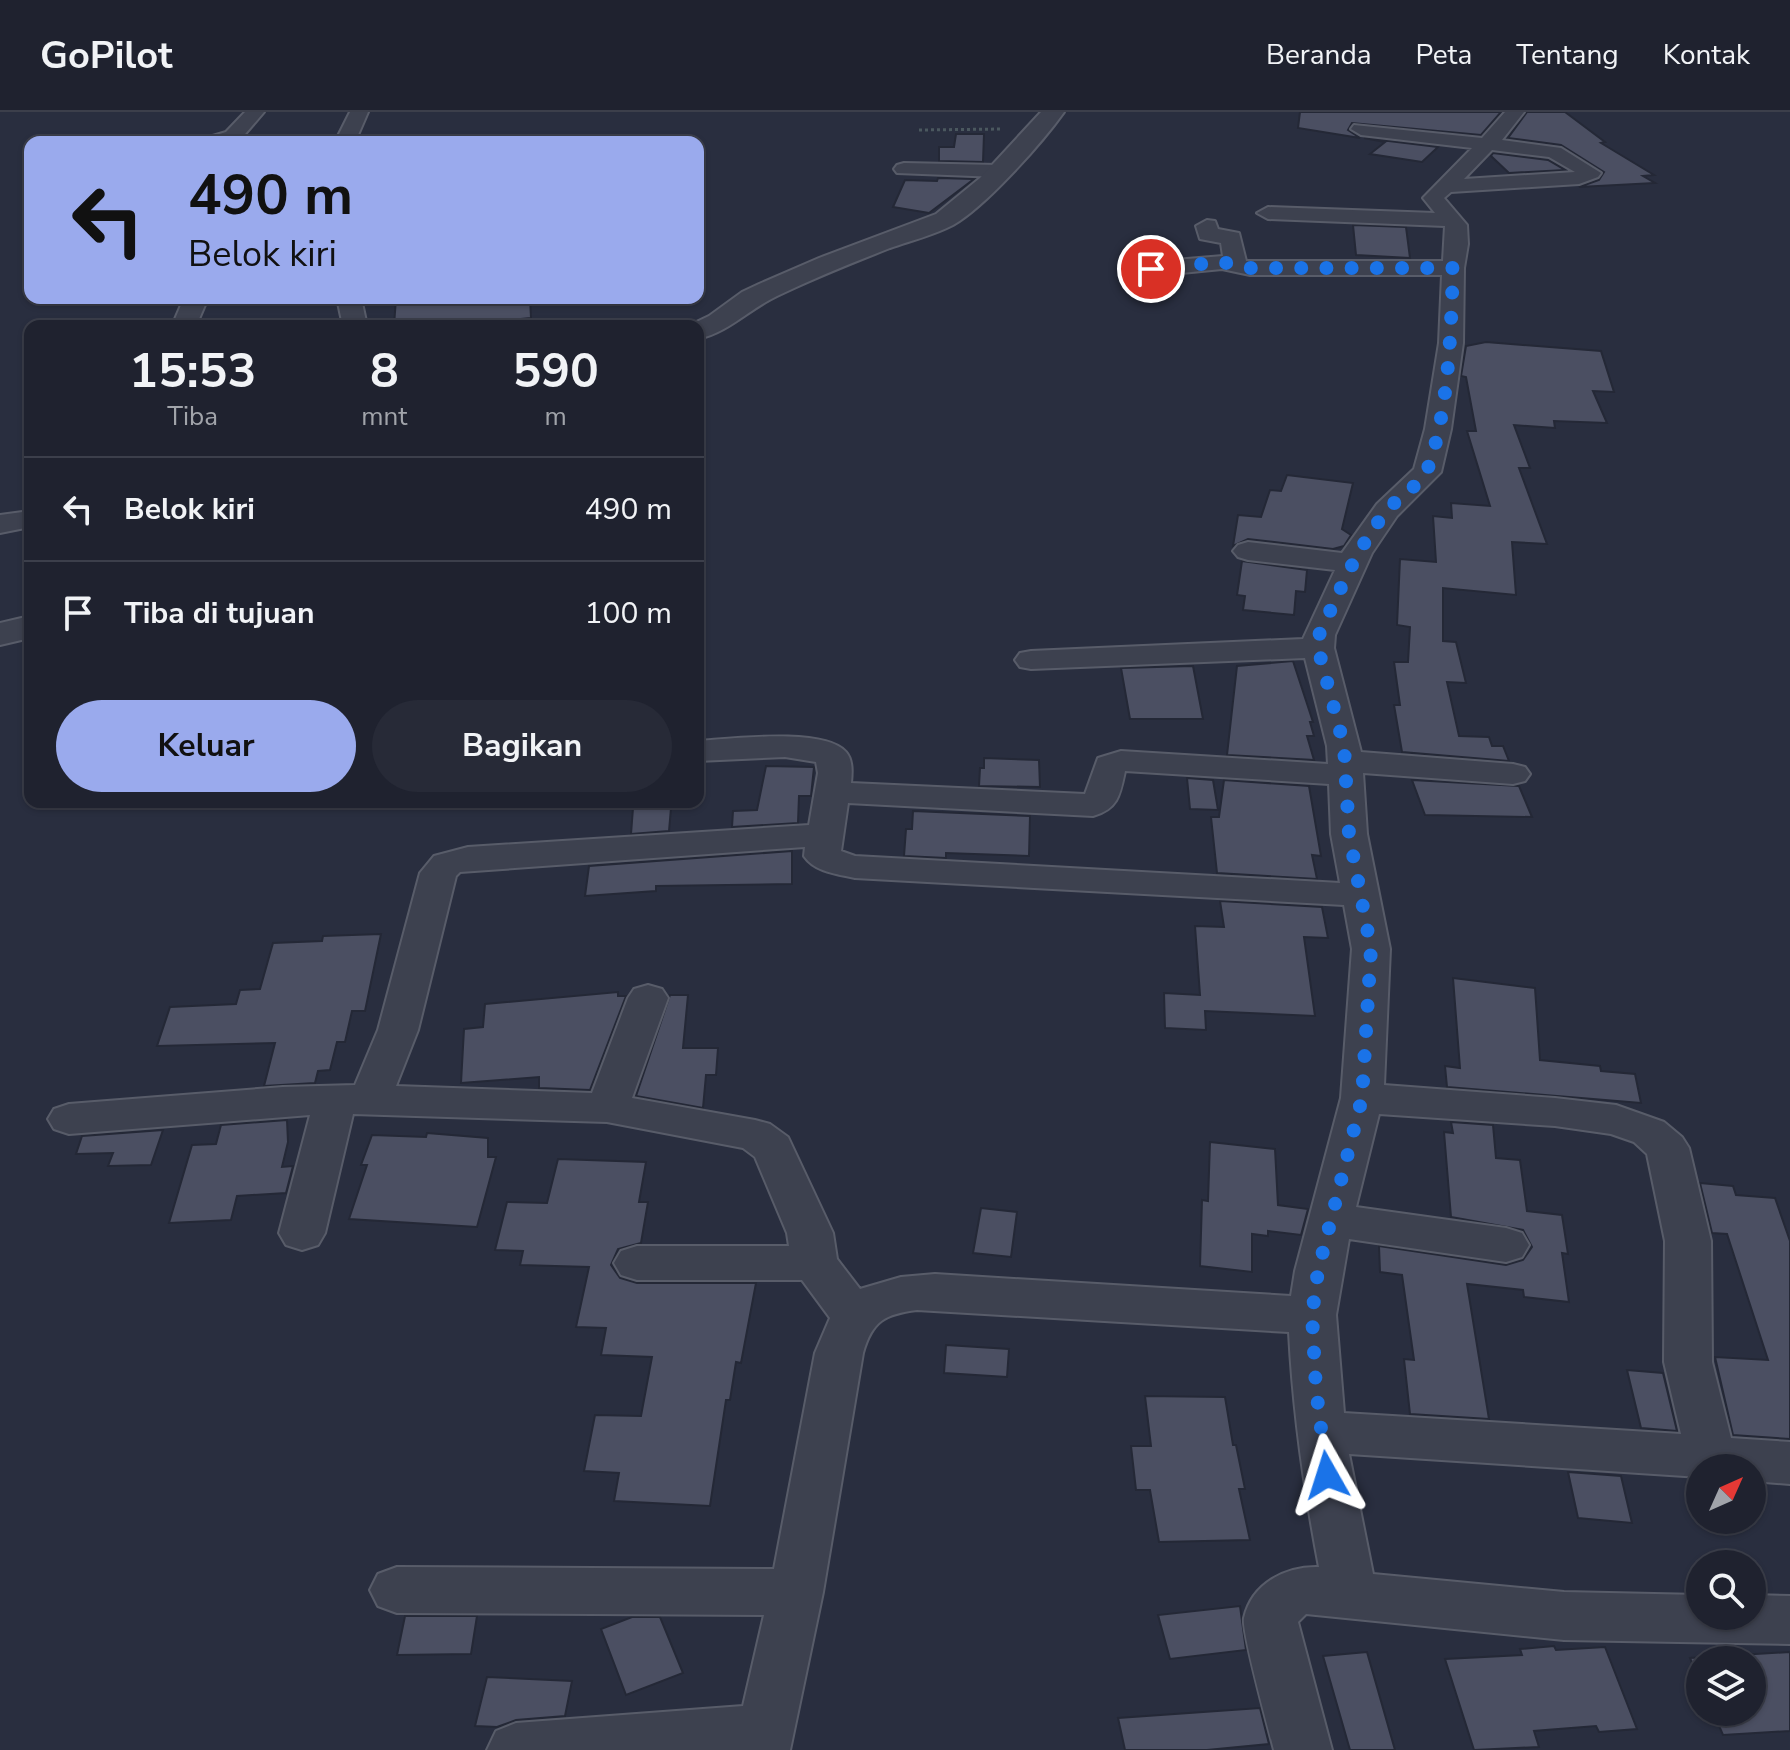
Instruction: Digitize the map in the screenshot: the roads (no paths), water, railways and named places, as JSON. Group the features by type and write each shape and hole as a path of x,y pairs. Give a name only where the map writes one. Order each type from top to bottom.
{"street":[{"path":"233,136 255,112"},
{"path":"348,136 359,112"},
{"path":"704,328 768,290 828,263 945,219 998,171 1045,120"},
{"path":"1361,129 1559,133"},
{"path":"1447,203 1500,130"},
{"path":"1268,213 1447,203 1579,178 1591,173 1554,152 1500,130"},
{"path":"904,169 998,171"},
{"path":"1351,1595 1327,1475 1316,1389 1312,1315 1318,1271 1362,1098 1371,949 1349,834 1339,721 1318,648 1319,635 1353,563 1387,510 1427,472 1438,429 1451,343 1453,268 1457,244 1456,225 1447,203"},
{"path":"1207,226 1209,235 1231,238 1236,265"},
{"path":"1151,269 1209,263 1250,268 1453,268"},
{"path":"0,524 24,520"},
{"path":"1248,551 1353,563"},
{"path":"0,634 24,628"},
{"path":"1031,660 1318,648"},
{"path":"704,751 792,747 819,750 832,757 835,773 822,856 836,863 855,867 1362,895"},
{"path":"832,792 1093,805 1101,800 1110,765 1121,761 1513,774"},
{"path":"302,1233 353,1099 398,1030 438,873 447,864 468,858 827,835"},
{"path":"607,1108 648,998"},
{"path":"1362,1098 1555,1112 1616,1120 1649,1132 1667,1148 1688,1241 1688,1362 1710,1454"},
{"path":"69,1119 353,1099 607,1108 744,1131 766,1141 773,1148 810,1233 815,1263 853,1315"},
{"path":"1331,1220 1506,1245"},
{"path":"637,1263 815,1263"},
{"path":"516,1750 763,1740 796,1592 839,1353 844,1330 853,1315 881,1300 908,1293 935,1292 1312,1315"},
{"path":"1323,1432 1686,1455"},
{"path":"1766,1461 1790,1463"},
{"path":"1303,1750 1270,1620 1282,1599 1311,1588 1351,1595 1564,1616 1790,1620"},
{"path":"397,1590 796,1592"}]}
